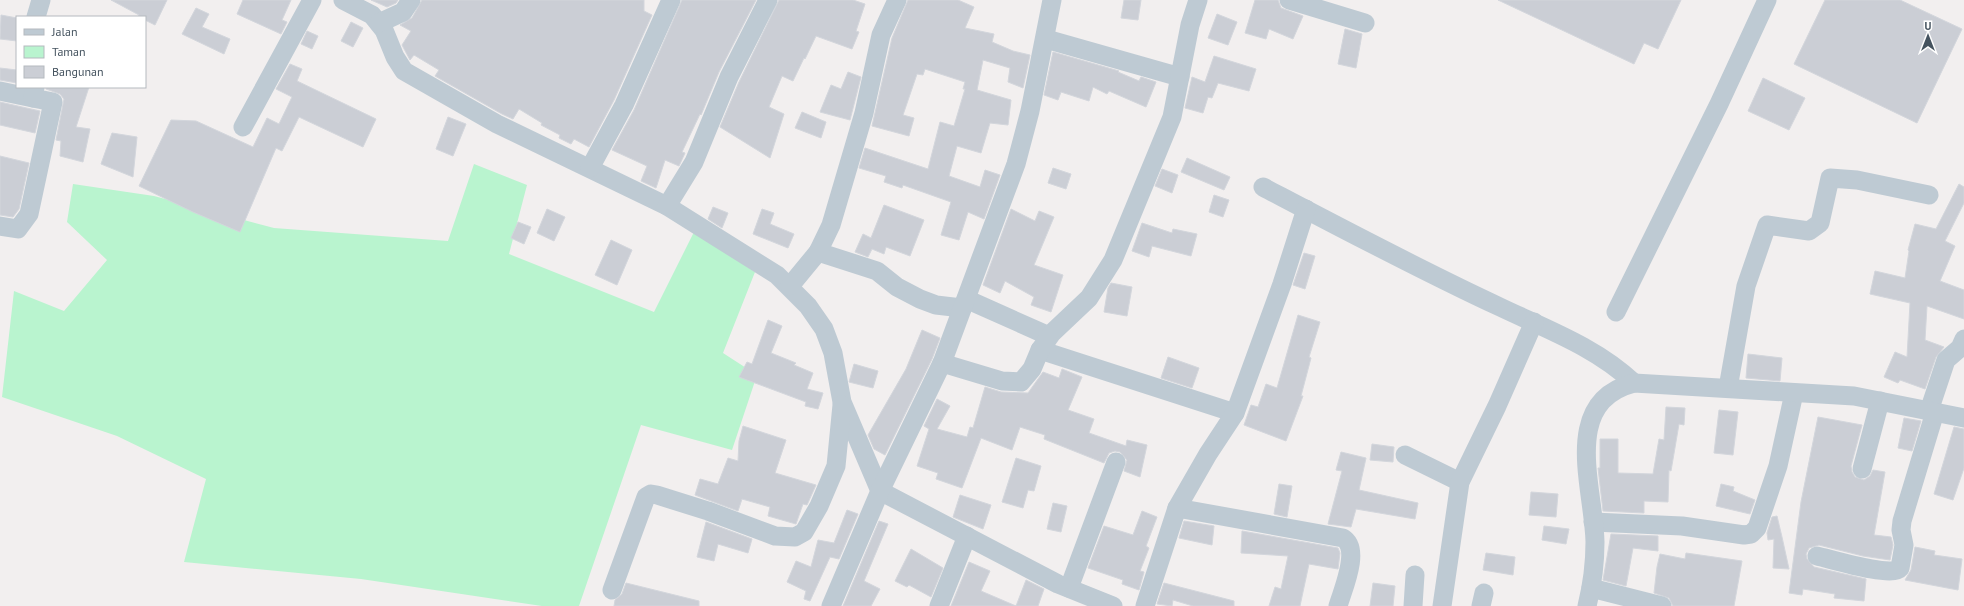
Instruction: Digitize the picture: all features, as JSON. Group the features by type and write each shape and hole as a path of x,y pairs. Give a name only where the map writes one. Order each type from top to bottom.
{"street":[{"path":"36,16 40,0"},
{"path":"243,127 312,0"},
{"path":"343,0 372,15 379,23 384,30 395,57 404,71 497,124 667,206 777,275 790,286 808,306 824,329 833,353 842,402 880,491 1069,588 1114,606"},
{"path":"379,23 403,12 410,0"},
{"path":"590,168 624,105 671,0"},
{"path":"667,206 694,162 729,77 768,0"},
{"path":"790,286 818,252 831,225 842,194 864,113 881,35 897,0"},
{"path":"831,606 880,491 942,363 1016,164 1030,111 1046,39 1052,0"},
{"path":"942,363 1002,381 1021,382 1032,369 1045,343 1089,298 1113,260 1172,117 1190,25 1198,0"},
{"path":"1289,0 1365,23"},
{"path":"1616,312 1719,104 1767,0"},
{"path":"1046,39 1180,77"},
{"path":"0,91 34,92 53,102 29,214 18,229 0,226"},
{"path":"1728,388 1746,286 1767,225 1809,230 1820,223 1830,178 1857,180 1928,195"},
{"path":"1263,187 1500,307 1534,322 1611,363 1634,383"},
{"path":"1145,606 1177,508 1208,454 1234,413 1282,284 1306,209"},
{"path":"818,252 877,271 897,287 920,299 936,305 964,303 1045,343 1234,413"},
{"path":"1442,606 1460,482 1497,406 1534,322"},
{"path":"1817,556 1881,571 1894,572 1900,568 1904,545 1901,530 1902,521 1946,360 1960,348 1964,339"},
{"path":"1662,606 1589,597 1595,543 1587,456 1587,440 1590,420 1594,411 1607,394 1617,388 1634,383 1854,396 1964,418"},
{"path":"1594,522 1682,526 1744,535 1751,534 1757,528 1778,466 1794,393"},
{"path":"1862,469 1880,401"},
{"path":"612,590 646,497 651,494 708,511 775,536 795,537 804,532 819,506 836,466 842,402"},
{"path":"1405,455 1460,482"},
{"path":"1069,588 1116,462"},
{"path":"1177,508 1343,538 1349,543 1351,555 1338,606"},
{"path":"939,606 967,536"},
{"path":"1414,606 1415,575"}],"green space":[{"path":"474,164 527,185 509,254 654,312 694,232 755,272 723,353 757,375 732,450 641,425 579,606 542,606 361,579 184,562 206,479 117,436 2,397 14,291 64,311 107,260 67,222 73,184 154,196 274,228 448,241"}],"building":[{"path":"111,0 167,0 155,25 146,20 146,16 139,15"},
{"path":"243,0 291,0 282,20 287,22 281,34 237,14"},
{"path":"371,0 398,0 396,3 387,7"},
{"path":"422,0 644,0 644,11 652,15 614,100 589,147 574,139 571,144 559,138 560,135 541,125 542,123 519,109 513,119 502,114 435,76 439,70 414,55 410,60 402,45 411,31 400,25 412,18"},
{"path":"682,0 756,0 719,72 701,115 700,114 682,152 685,153 679,166 665,160 656,188 641,181 647,166 612,150 634,110"},
{"path":"779,0 853,0 865,4 856,31 859,32 852,49 816,36 793,81 782,76 769,107 784,114 770,158 720,127 739,82"},
{"path":"908,0 958,0 974,7 965,28 994,34 992,42 1013,51 1030,55 1023,88 1008,82 1010,68 983,60 977,90 1011,100 1008,125 990,123 981,153 957,146 949,176 980,187 985,170 1000,175 984,219 968,212 959,240 941,235 951,202 903,185 902,188 884,182 886,176 859,168 865,148 928,169 940,122 954,126 965,89 963,89 965,82 925,69 923,75 917,74 903,115 914,118 909,136 872,126 892,38"},
{"path":"1124,0 1141,0 1138,20 1121,18"},
{"path":"1255,0 1278,0 1281,8 1303,16 1293,39 1269,29 1266,39 1245,33"},
{"path":"1498,0 1681,0 1658,49 1644,43 1634,64"},
{"path":"1825,0 1900,0 1962,29 1917,123 1794,64"},
{"path":"196,8 209,14 202,27 230,39 224,54 182,34"},
{"path":"1217,14 1237,22 1228,45 1208,38"},
{"path":"1,15 16,18 16,41 0,39"},
{"path":"351,22 363,28 353,47 341,41"},
{"path":"1345,29 1362,34 1356,68 1338,64"},
{"path":"307,31 318,36 312,49 301,44"},
{"path":"1053,52 1119,71 1118,72 1139,81 1141,77 1156,82 1146,107 1109,91 1107,94 1093,87 1089,101 1061,92 1058,100 1044,95"},
{"path":"1214,56 1256,69 1249,91 1218,83 1212,98 1208,97 1203,113 1185,108 1192,77 1205,82"},
{"path":"290,64 302,69 297,81 376,119 363,147 299,117 282,151 276,148 240,232 193,212 139,186 171,120 196,121 253,147 267,118 279,124 292,97 276,89"},
{"path":"0,68 16,70 16,83 0,80"},
{"path":"848,72 861,77 850,120 820,112 831,85 841,89"},
{"path":"1763,78 1805,98 1789,130 1748,111"},
{"path":"89,88 76,127 90,129 83,162 60,156 61,141 56,140 64,99 60,94 46,89"},
{"path":"0,102 40,111 35,133 0,125"},
{"path":"802,112 826,122 821,138 795,128"},
{"path":"448,117 466,124 453,156 436,149"},
{"path":"112,133 137,137 133,177 101,164"},
{"path":"0,156 29,163 19,209 13,217 0,215"},
{"path":"1187,158 1230,177 1224,190 1181,172"},
{"path":"1053,168 1071,174 1066,189 1048,183"},
{"path":"1162,169 1178,175 1172,193 1155,186"},
{"path":"1959,184 1964,187 1964,203 1945,241 1955,246 1940,281 1964,290 1964,319 1927,306 1925,340 1944,347 1936,357 1925,389 1900,380 1898,383 1884,377 1895,352 1907,357 1910,303 1870,294 1875,271 1905,278 1908,250 1915,224 1936,229"},
{"path":"1214,195 1229,200 1223,217 1209,212"},
{"path":"884,205 924,220 910,256 886,247 884,254 872,249 868,257 855,252 863,234 871,238"},
{"path":"713,207 728,213 722,228 708,219"},
{"path":"547,209 565,217 554,241 537,233"},
{"path":"762,209 774,213 770,224 794,234 788,248 753,234"},
{"path":"1011,209 1035,221 1039,211 1054,217 1034,265 1063,275 1051,312 1031,305 1034,297 1005,281 1000,293 983,285"},
{"path":"518,222 531,227 524,244 511,238"},
{"path":"1142,223 1172,233 1173,229 1197,234 1191,256 1152,246 1149,257 1132,251"},
{"path":"611,240 632,250 617,285 595,275"},
{"path":"1304,253 1315,256 1305,289 1293,285"},
{"path":"1111,283 1132,287 1127,316 1104,312 1108,288"},
{"path":"1298,315 1320,322 1309,357 1311,358 1301,396 1303,396 1286,441 1244,425 1251,405 1258,407 1266,384 1277,388"},
{"path":"768,320 782,326 771,353 796,363 794,365 813,373 807,389 823,393 818,409 805,406 806,402 739,377 747,362 752,364"},
{"path":"922,330 940,338 932,359 885,455 874,449 868,435 906,369"},
{"path":"1748,354 1782,358 1780,381 1746,378"},
{"path":"1168,357 1199,368 1192,388 1161,378"},
{"path":"854,364 878,371 873,388 849,382"},
{"path":"1062,369 1082,377 1068,410 1094,419 1089,433 1126,446 1127,440 1147,445 1140,477 1124,471 1127,460 1120,452 1115,451 1109,453 1104,463 1044,439 1045,435 1020,427 1012,450 981,438 962,488 936,479 938,473 917,466 929,429 924,426 937,399 950,406 937,429 967,437 970,427 973,428 985,387 1001,392 1028,393 1043,372 1059,378"},
{"path":"1666,407 1685,408 1684,425 1679,424 1671,471 1669,470 1668,502 1644,501 1644,513 1603,511 1598,468 1600,468 1600,439 1618,439 1618,473 1653,474 1659,439 1664,440"},
{"path":"1719,410 1738,412 1733,455 1714,453"},
{"path":"1818,417 1862,425 1851,466 1855,477 1864,480 1870,476 1873,470 1885,472 1874,535 1891,537 1893,545 1890,560 1863,556 1819,545 1809,548 1806,554 1807,559 1814,567 1866,579 1864,601 1834,598 1835,594 1803,589 1802,595 1789,593 1801,502"},
{"path":"1904,418 1921,421 1912,451 1898,448"},
{"path":"743,426 786,440 775,473 816,485 807,505 803,504 796,524 768,516 770,507 742,499 738,511 695,495 700,479 718,484 728,458 738,461 739,441"},
{"path":"1954,427 1964,429 1964,468 1953,500 1934,494"},
{"path":"1372,444 1394,447 1393,462 1370,460"},
{"path":"1341,452 1366,458 1359,490 1418,503 1415,519 1356,509 1351,527 1328,524 1342,471 1336,470"},
{"path":"1016,458 1041,466 1034,491 1028,490 1023,508 1002,502"},
{"path":"1279,484 1292,486 1287,517 1274,514"},
{"path":"1721,484 1734,487 1733,491 1755,500 1750,514 1716,506"},
{"path":"1531,492 1558,494 1556,517 1529,515"},
{"path":"960,495 991,505 983,529 953,517"},
{"path":"1053,503 1067,506 1061,532 1047,529"},
{"path":"847,510 858,514 839,559 830,557 810,601 804,599 806,591 787,582 796,561 811,567 818,540 834,543"},
{"path":"1142,511 1157,517 1146,546 1149,548 1140,571 1144,572 1139,590 1122,584 1123,580 1088,568 1104,526 1133,535"},
{"path":"1777,516 1789,569 1773,568 1774,539 1768,540 1767,533 1772,517"},
{"path":"879,521 888,524 864,581 880,589 871,606 843,606"},
{"path":"1184,521 1214,526 1212,545 1179,538"},
{"path":"706,522 752,539 748,553 718,544 714,561 697,557"},
{"path":"1544,526 1569,529 1566,544 1542,540"},
{"path":"1242,531 1338,548 1340,553 1338,569 1309,564 1300,606 1269,606 1275,587 1281,589 1288,556 1241,553"},
{"path":"1611,534 1658,536 1658,551 1633,548 1626,586 1603,580"},
{"path":"1915,547 1935,551 1934,555 1962,559 1958,590 1905,580 1911,570"},
{"path":"911,549 943,568 931,597 909,585 907,587 895,581"},
{"path":"1486,553 1515,557 1513,575 1483,570"},
{"path":"1686,553 1742,561 1734,606 1673,606 1669,598 1654,593 1660,554 1685,559"},
{"path":"969,562 990,571 981,591 1016,606 951,606"},
{"path":"1026,580 1044,589 1038,606 1016,606"},
{"path":"626,583 699,601 699,606 614,606 615,600 622,594"},
{"path":"1164,583 1234,601 1234,606 1193,606 1173,600 1172,606 1157,604"},
{"path":"1373,583 1395,586 1393,606 1370,606"}]}
